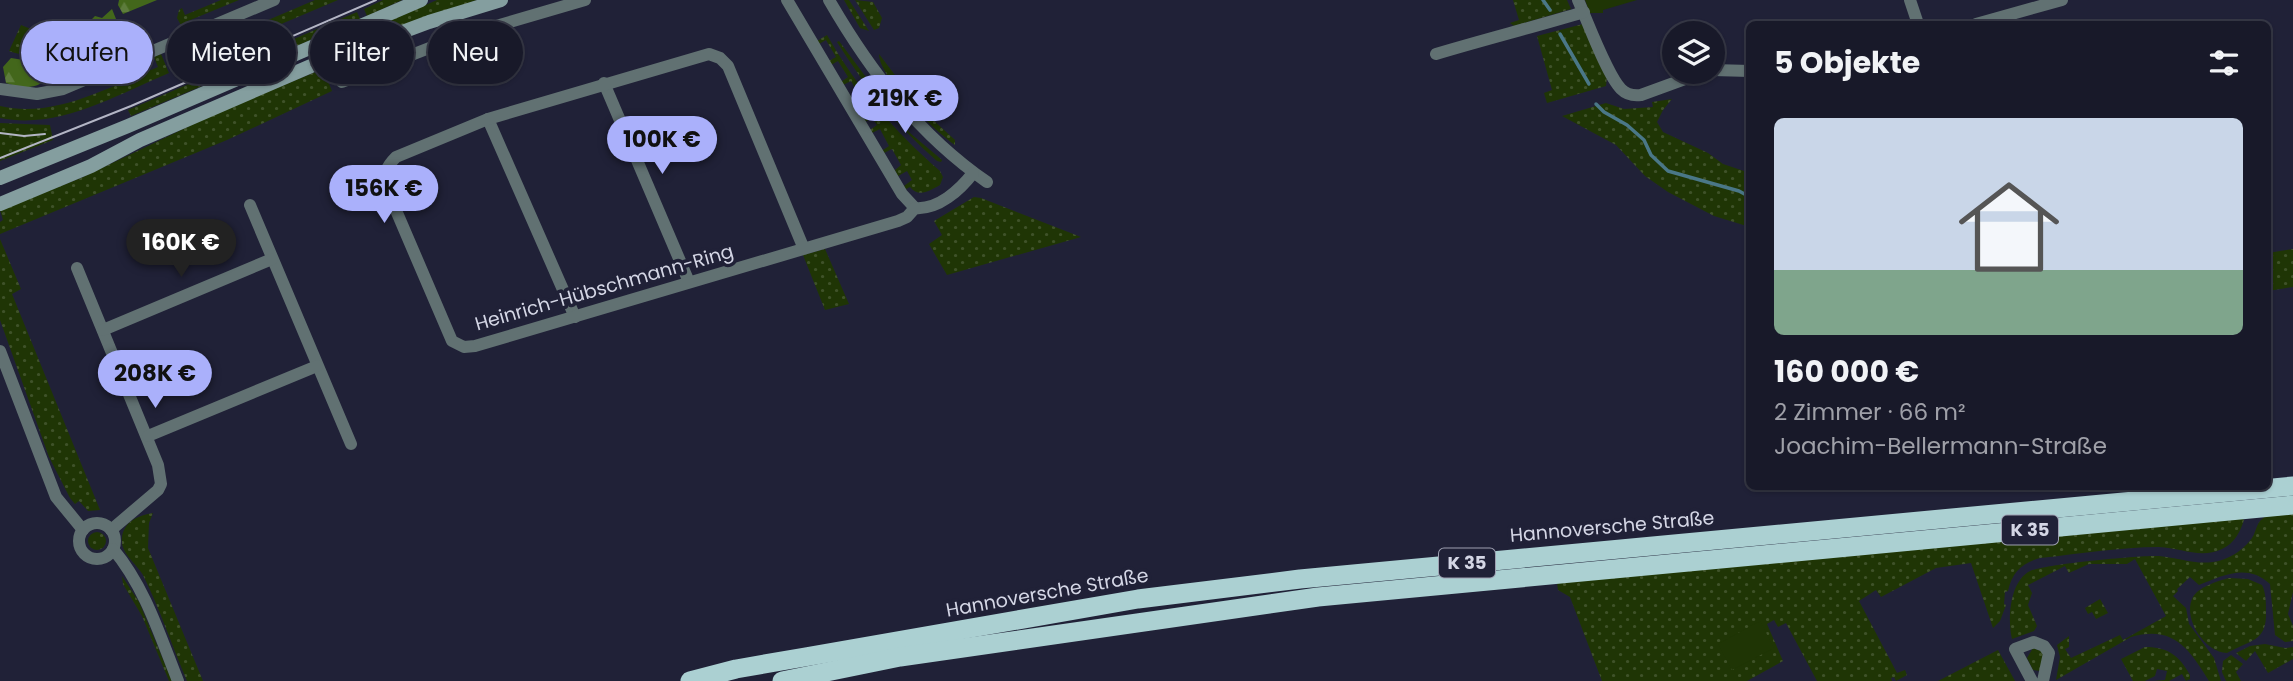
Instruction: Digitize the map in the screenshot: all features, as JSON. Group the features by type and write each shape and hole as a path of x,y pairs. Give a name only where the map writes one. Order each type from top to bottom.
{"highway":[{"name":"Hannoversche Straße","path":"2271,488 2293,486"},
{"name":"Hannoversche Straße","path":"690,681 759,665 1138,599 1300,579 2250,490"},
{"name":"Hannoversche Straße","path":"782,681 900,657 1318,597 2293,505"}],"main road":[{"path":"0,178 421,0"},
{"path":"0,204 91,166 163,130 311,66 429,22 501,0"}],"street":[{"path":"0,89 27,94 57,91 274,0"},
{"path":"414,54 455,38 585,0"},
{"path":"787,0 902,194 915,208"},
{"path":"829,0 860,50 913,119 943,149 987,182"},
{"path":"1910,0 1916,21"},
{"path":"1987,21 2062,0"},
{"path":"1436,54 1506,32 1520,32 1581,6 1612,77 1620,88 1629,94 1641,95 1671,84"},
{"name":"Heinrich-Hübschmann-Ring","path":"804,248 728,66 720,58 709,54 488,119 396,157 387,166 384,176 386,187 452,341 464,346 475,346 898,221 907,217 915,208 926,208 940,202 958,189 973,173"},
{"path":"1725,70 1746,71"},
{"path":"604,83 690,282"},
{"path":"488,119 575,317"},
{"path":"250,205 351,444"},
{"path":"103,330 272,259"},
{"path":"77,268 148,436 161,484 143,504 111,530"},
{"path":"0,351 56,497 83,530"},
{"path":"148,436 317,366"},
{"path":"97,524 111,530 115,539 113,549 106,557 90,557 80,544 83,530 97,524"},
{"path":"113,549 134,577 178,681"},
{"path":"2032,681 2015,649 2034,642 2044,646 2049,653 2043,681"}],"green space":[{"path":"119,0 157,0 123,14 118,5"},
{"path":"221,0 239,0 188,21 179,21 179,10 182,8 185,15"},
{"path":"315,0 338,0 288,21 266,21"},
{"path":"383,0 402,0 367,16 364,9"},
{"path":"437,0 477,0 414,22 389,21"},
{"path":"844,0 849,0 869,31 860,28"},
{"path":"855,0 873,2 882,18 879,28 874,30"},
{"path":"1513,0 1567,0 1571,9 1514,26 1510,23 1519,20"},
{"path":"1585,0 1637,0 1603,10 1603,13 1590,13"},
{"path":"112,9 117,21 90,21 95,16 102,18"},
{"path":"357,12 360,19 355,21 336,21"},
{"path":"1583,24 1607,77 1606,86 1547,103 1544,93 1552,90 1537,36"},
{"path":"21,25 21,54 9,51"},
{"path":"310,32 310,40 296,46 296,38"},
{"path":"827,35 878,108 940,171 943,177 940,185 924,192 917,192 910,187 906,189 904,186 912,180 907,171 898,176 895,170 901,165 892,149 884,153 883,150 889,146 880,129 872,133 870,130 877,125 872,118 865,122 864,119 870,114 863,102 856,106 854,102 861,98 851,81 843,85 841,82 848,77 838,61 831,65 829,61 836,57 826,40 819,44 817,41"},
{"path":"839,41 895,116 910,133 942,160 941,162 922,148 882,105 848,59 837,42"},
{"path":"161,54 167,74 153,80 153,69 158,67 154,57"},
{"path":"879,54 920,108 955,140 955,145 898,90 881,64"},
{"path":"11,58 21,60 21,84 40,84 27,87 6,83 3,67"},
{"path":"310,74 310,84 329,84 332,91 227,140 0,234 0,222 3,220 0,210 81,178 223,110 286,84 296,84 296,80"},
{"path":"119,84 144,84 65,115 44,119 0,118 0,106 41,108 61,105"},
{"path":"189,84 207,84 131,116 128,110"},
{"path":"1672,99 1657,122 1663,132 1708,153 1723,164 1746,172 1746,226 1714,216 1668,192 1645,176 1616,145 1562,116 1606,103 1624,109 1653,107 1652,102"},
{"path":"0,123 50,125 53,140 0,161"},
{"path":"974,197 1081,237 947,275 929,244 942,235 934,221"},
{"path":"0,239 21,289 12,294 100,510 88,511 79,501 75,504 49,457 0,320"},
{"path":"825,249 849,304 825,310 803,255"},
{"path":"2293,249 2293,287 2271,291 2271,253"},
{"path":"2293,512 2293,592 2288,614 2293,626 2293,641 2285,642 2275,635 2270,584 2253,574 2235,573 2199,585 2190,577 2173,596 2186,608 2189,624 2214,658 2221,681 2209,681 2179,642 2159,634 2131,637 2056,680 2060,657 2057,645 2069,636 2069,647 2065,649 2071,658 2120,635 2123,640 2166,616 2135,559 2127,564 2089,564 2069,573 2065,566 2028,585 2032,593 2028,605 2037,626 2034,631 2012,639 2010,611 2014,592 2023,576 2030,571 2073,563 2149,556 2214,562 2243,548 2265,517"},
{"path":"153,513 149,523 148,548 203,681 187,681 143,575 123,548 125,528 137,518"},
{"path":"2241,517 2244,520 2234,540 2227,547 2214,552 2199,553 2159,547 2129,548 2040,558 2028,563 2019,569 2005,592 2006,605 2000,621 1993,628 1971,563 1936,568 1881,597 1876,590 1859,601 1897,673 1905,670 1907,675 1896,681 1894,677 1891,678 1892,681 1817,681 1786,623 1778,627 1774,620 1767,624 1783,661 1747,681 1602,681 1570,597 1558,590 1557,583"},
{"path":"97,532 103,535 106,541 103,547 97,550 91,547 88,541 91,535"},
{"path":"122,576 139,602 172,681 169,681 142,616 123,584"},
{"path":"2229,578 2248,579 2262,585 2266,622 2256,639 2227,653 2211,648 2198,634 2190,607 2198,591"},
{"path":"2100,599 2108,613 2096,619 2092,612 2088,614 2085,608"},
{"path":"1760,621 1774,648 1732,670 1718,644"},
{"path":"2265,644 2293,647 2293,659 2268,673 2255,651 2246,661 2236,653 2250,646"},
{"path":"2145,647 2172,654 2186,668 2190,679 2186,681 2182,674 2169,681 2154,681 2165,680 2167,671 2157,669 2155,676 2145,681 2133,681 2121,659"},
{"path":"2033,648 2044,652 2040,671 2033,670 2027,658"},
{"path":"1998,650 2015,681 1938,681"},
{"path":"2231,655 2243,664 2236,672 2241,681 2226,681 2222,672 2223,661"}],"waterway":[{"path":"1543,0 1550,10"},
{"path":"1560,34 1589,84"},
{"path":"1596,104 1644,140 1651,155 1668,171 1746,195"}],"tram line":[{"path":"0,158 131,106 376,0"},
{"path":"0,133 24,136 45,134"}]}
